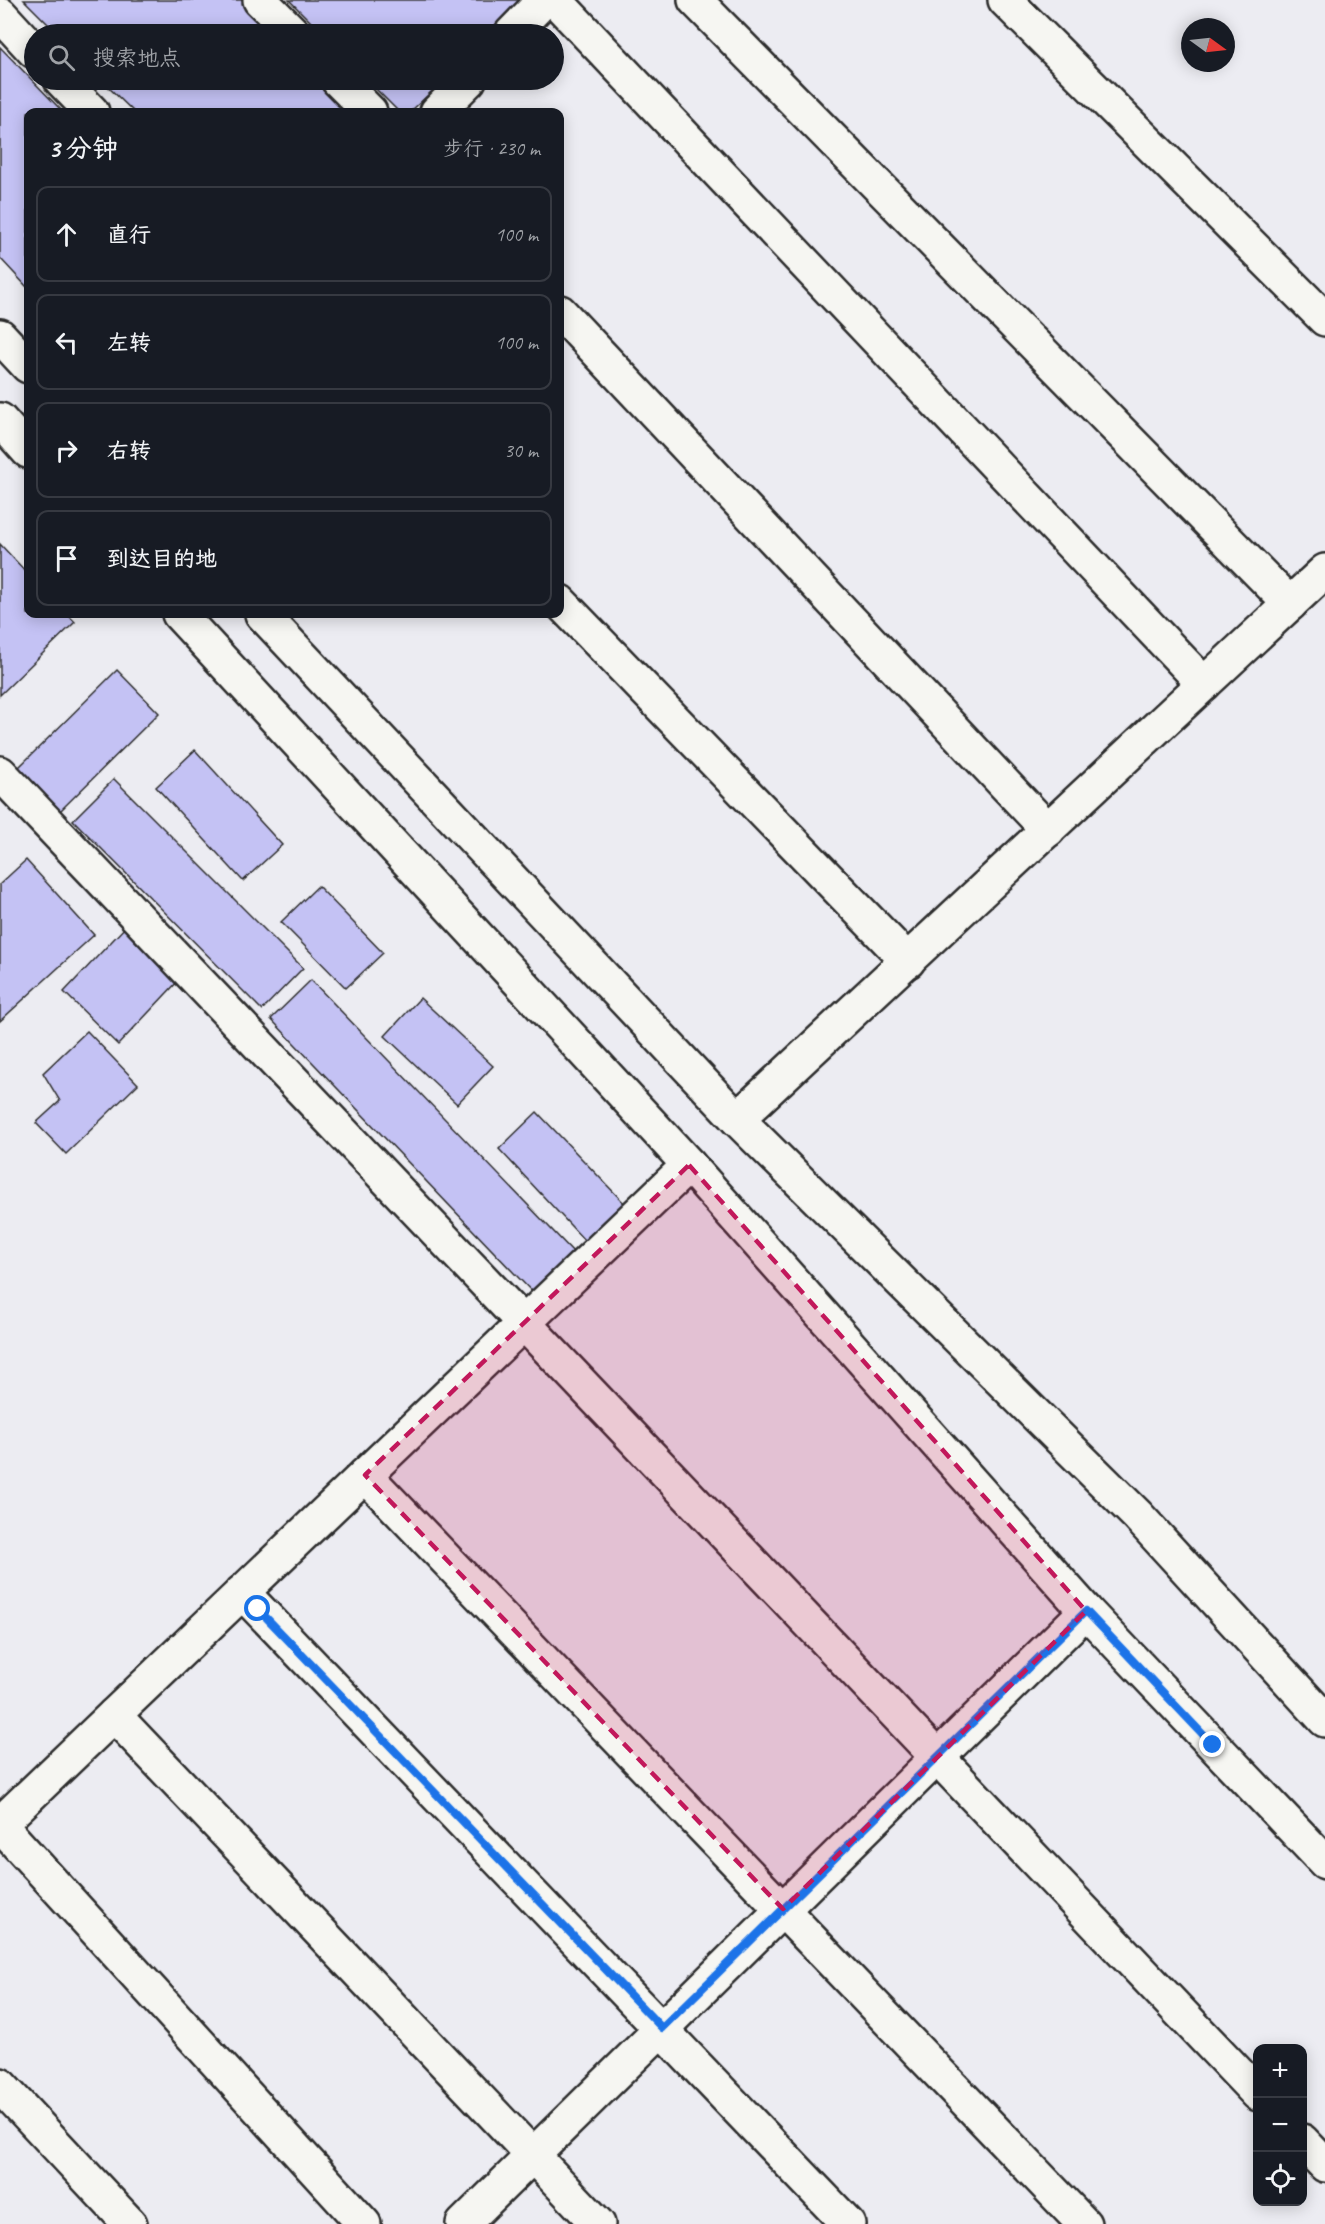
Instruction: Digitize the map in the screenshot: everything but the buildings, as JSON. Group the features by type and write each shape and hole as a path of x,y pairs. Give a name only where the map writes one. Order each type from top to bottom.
{"street":[{"path":"260,0 284,24"},
{"path":"521,24 544,0"},
{"path":"555,0 1204,684"},
{"path":"695,0 1290,604"},
{"path":"1005,0 1325,319"},
{"path":"0,14 24,40"},
{"path":"71,90 88,108"},
{"path":"348,90 366,108"},
{"path":"441,108 459,90"},
{"path":"564,316 1048,830"},
{"path":"0,336 24,362"},
{"path":"0,420 24,447"},
{"path":"737,1119 1325,571"},
{"path":"564,606 908,961"},
{"path":"183,618 689,1165 1086,1611 1325,1862"},
{"path":"266,618 737,1119 1137,1515 1325,1720"},
{"path":"0,774 1253,2090"},
{"path":"364,2224 0,1824 689,1165"},
{"path":"365,1475 1083,2224"},
{"path":"242,1592 848,2224"},
{"path":"463,2224 1086,1611"},
{"path":"114,1715 598,2224"},
{"path":"0,2085 130,2224"},
{"path":"1307,2146 1325,2165"}],"highlighted area":[{"path":"689,1165 1086,1611 783,1909 365,1475"}],"route":[{"path":"258,1609 662,2028 1086,1611 1213,1745"}]}
